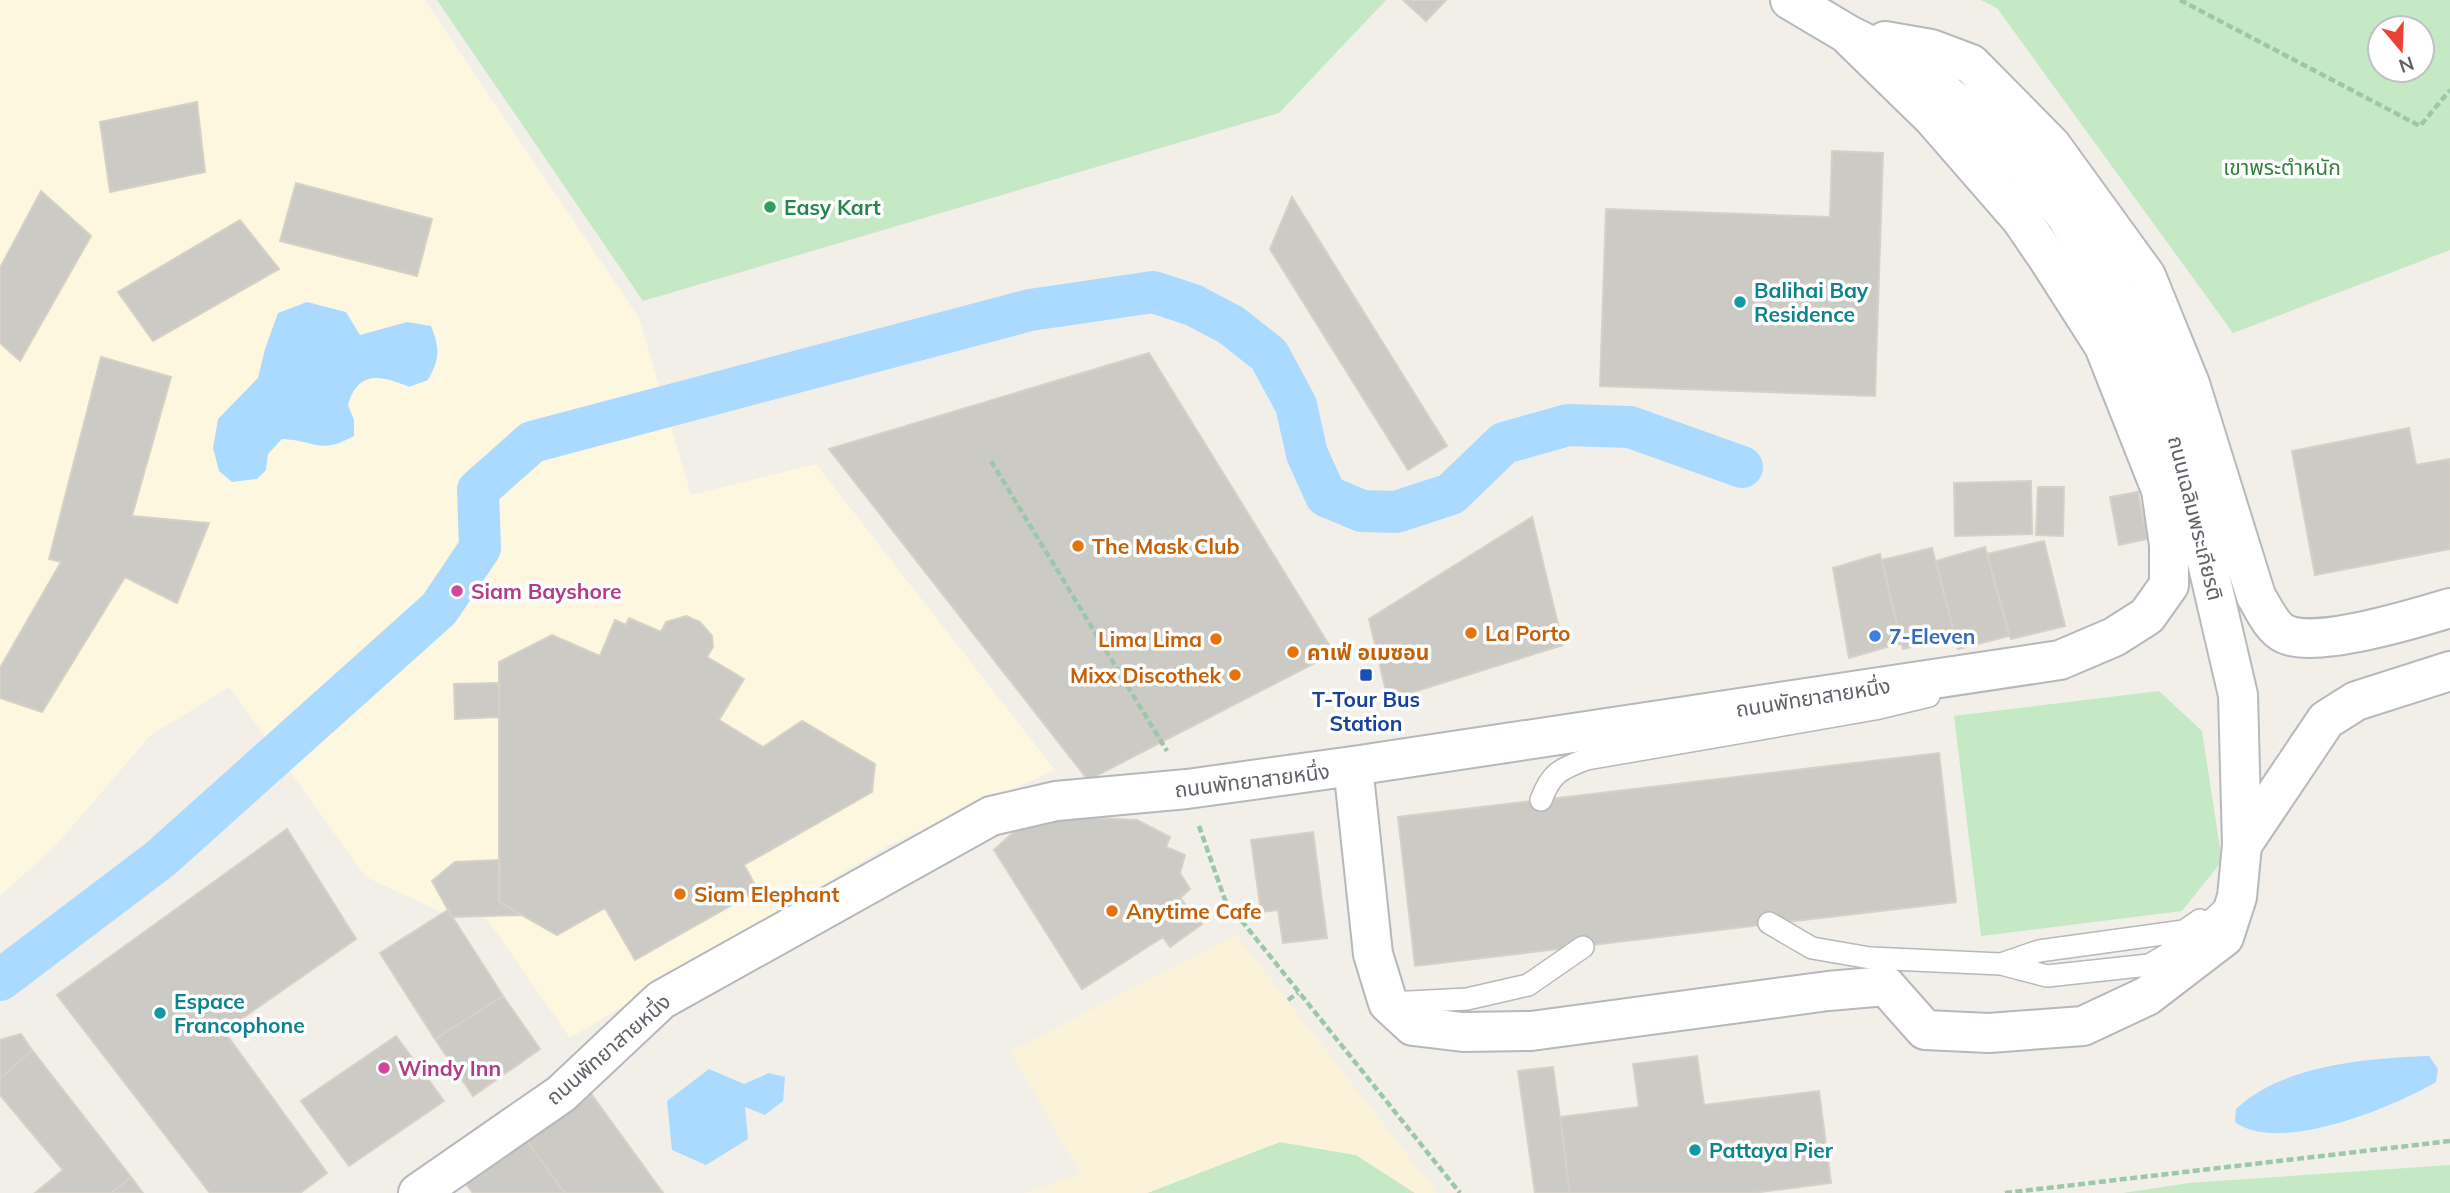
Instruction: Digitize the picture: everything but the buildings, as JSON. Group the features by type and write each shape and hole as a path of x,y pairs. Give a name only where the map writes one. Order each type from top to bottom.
{"street":[{"name":"ถนนเฉลิมพระเกียรติ","path":"1388,1003 1413,1026 1462,1031 1531,1031 1828,991 1886,986 1925,1030 1989,1033 2083,1026 2147,996 2224,937 2237,897 2242,845 2238,695 2181,451 2138,338 2066,216 2024,164 1973,116 1911,66 1849,35 1790,0"},
{"name":"ถนนเฉลิมพระเกียรติ","path":"1849,35 1933,118 2021,219 2104,346 2161,489 2169,545 2169,585"},
{"name":"ถนนเฉลิมพระเกียรติ","path":"1849,35 1931,49 1971,64 2051,145 2094,202 2146,276 2190,384 2256,596 2267,616 2285,634 2317,639 2450,608"},
{"name":"ถนนพัทยาสายหนึ่ง","path":"418,1193 561,1094 661,1000 990,816 1056,801 1187,789 1353,766 2060,660 2114,637 2147,616 2169,585"},
{"path":"2242,845 2326,720 2356,701 2450,671"},
{"path":"1353,766 1373,954 1388,1003"}],"lane":[{"path":"1541,800 1549,780 1564,768 1587,759 1900,704 1978,685 2027,665"},
{"path":"1769,923 1812,948 1870,958 2001,964 2047,976 2149,965 2185,944 2237,897"},
{"path":"1388,1003 1467,999 1528,985 1583,947"}],"path":[{"path":"2180,0 2420,126 2450,90"},
{"path":"991,461 1161,739 1187,789 1225,900 1460,1193"},
{"path":"1288,1000 1298,993"},
{"path":"2005,1193 2450,1141"}],"shaded area":[{"name":"Siam Bayshore","path":"0,0 425,0 639,318 691,495 816,464 1055,770 889,845 570,1038 485,916 452,917 366,877 229,687 150,736 56,845 0,896"}],"green space":[{"name":"Easy Kart","path":"437,0 1386,0 1279,113 643,301"},
{"name":"เขาพระตำหนัก","path":"1981,0 2450,0 2450,250 2233,333 1997,8"},
{"path":"2159,691 2202,731 2222,861 2182,911 1981,936 1954,716"},
{"path":"1280,1142 1356,1155 1415,1193 1147,1193"},
{"path":"2450,1165 2450,1193 2123,1193 2189,1183"}],"sand":[{"path":"1236,935 1437,1193 1415,1193 1356,1155 1280,1142 1147,1193 1024,1193 1080,1174 1011,1051"}],"water":[{"path":"307,302 346,312 360,335 407,322 431,326 437,347 435,366 428,380 409,387 380,378 364,381 352,394 348,405 354,420 354,436 325,446 282,439 268,454 266,470 257,479 232,482 219,471 213,448 218,419 258,378 278,313"},
{"path":"2429,1056 2438,1069 2436,1082 2393,1103 2336,1124 2279,1133 2254,1131 2235,1122 2236,1109 2255,1094 2301,1073 2353,1062"},
{"path":"709,1069 744,1084 769,1073 785,1077 783,1101 765,1115 745,1107 748,1139 706,1165 672,1150 667,1101"}],"waterway":[{"path":"0,980 160,859 439,609 480,548 478,490 532,442 1030,310 1153,292 1193,305 1231,325 1269,355 1296,405 1307,454 1326,496 1362,511 1396,512 1451,494 1504,443 1568,425 1630,427 1742,467"}],"place":[{"name":"Easy Kart","path":"770,207"},
{"name":"Balihai Bay Residence","path":"1740,302"},
{"name":"The Mask Club","path":"1078,546"},
{"name":"Siam Bayshore","path":"457,591"},
{"name":"La Porto","path":"1471,633"},
{"name":"7-Eleven","path":"1875,636"},
{"name":"Lima Lima","path":"1216,639"},
{"name":"คาเฟ่ อเมซอน","path":"1293,652"},
{"name":"Mixx Discothek","path":"1235,675"},
{"name":"T-Tour Bus Station","path":"1366,675"},
{"name":"Siam Elephant","path":"680,894"},
{"name":"Anytime Cafe","path":"1112,911"},
{"name":"Espace Francophone","path":"160,1013"},
{"name":"Windy Inn","path":"384,1068"},
{"name":"Pattaya Pier","path":"1695,1150"}]}
